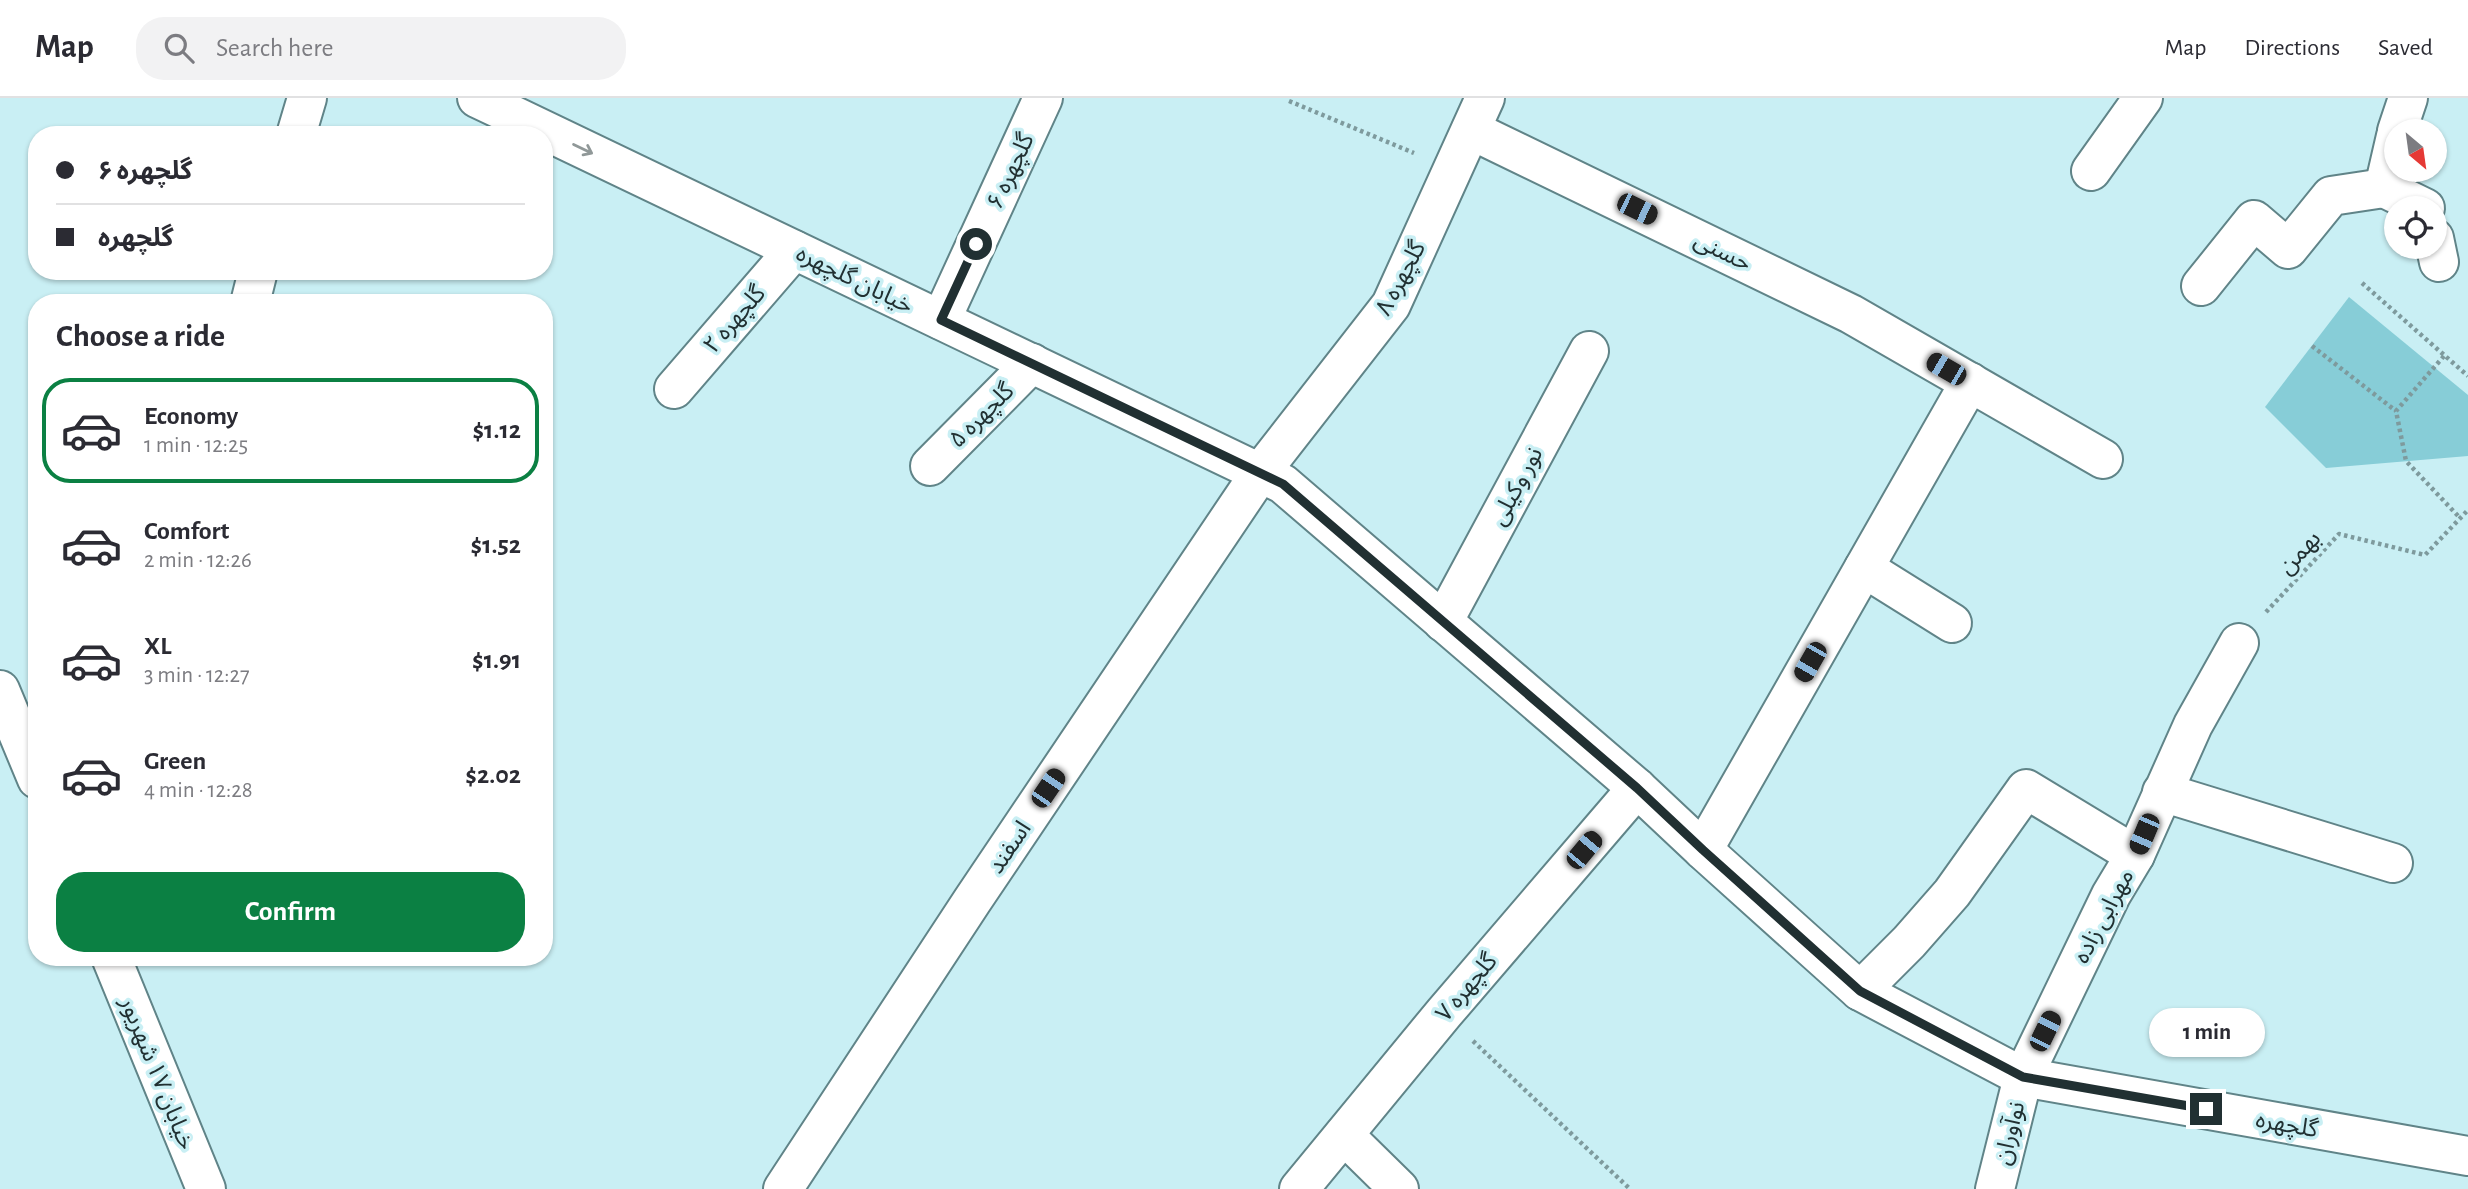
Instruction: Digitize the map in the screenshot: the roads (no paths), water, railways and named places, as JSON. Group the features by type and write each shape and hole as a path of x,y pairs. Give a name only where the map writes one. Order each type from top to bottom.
{"street":[{"path":"299,126 307,98"},
{"name":"خیابان گلچهره","path":"478,98 525,108 794,250 1283,484 1637,788 1860,991 2023,1077"},
{"name":"گلچهره ۶","path":"941,320 1043,98"},
{"path":"2091,171 2143,98"},
{"path":"2401,119 2408,98"},
{"name":"گلچهره ۸","path":"1260,473 1391,304 1478,114"},
{"name":"حسنی","path":"1478,114 1851,314 2103,459"},
{"path":"2384,188 2385,182"},
{"path":"2201,286 2255,220 2288,249 2331,196 2384,188 2400,196"},
{"name":"گلچهره ۲","path":"674,389 794,250"},
{"name":"نور وکیلی","path":"1443,622 1589,351"},
{"name":"گلچهره ۵","path":"930,466 1032,363"},
{"path":"1703,850 1970,382"},
{"name":"اسفند","path":"783,1189 972,901 1260,473"},
{"path":"1864,568 1952,623"},
{"name":"مهرابی زاده","path":"2023,1077 2111,895 2135,855 2193,725 2238,643"},
{"path":"0,690 28,757"},
{"name":"گلچهره ۷","path":"1299,1189 1444,1013 1637,788"},
{"path":"1860,991 1909,942 1952,893 2026,789 2135,855"},
{"path":"2162,792 2393,863"},
{"name":"خیابان ۱۷ شهریور","path":"115,966 206,1189"},
{"name":"گلچهره","path":"2023,1077 2468,1156"},
{"name":"نوآوران","path":"1995,1189 2023,1077"},
{"path":"1344,1135 1399,1189"}]}
